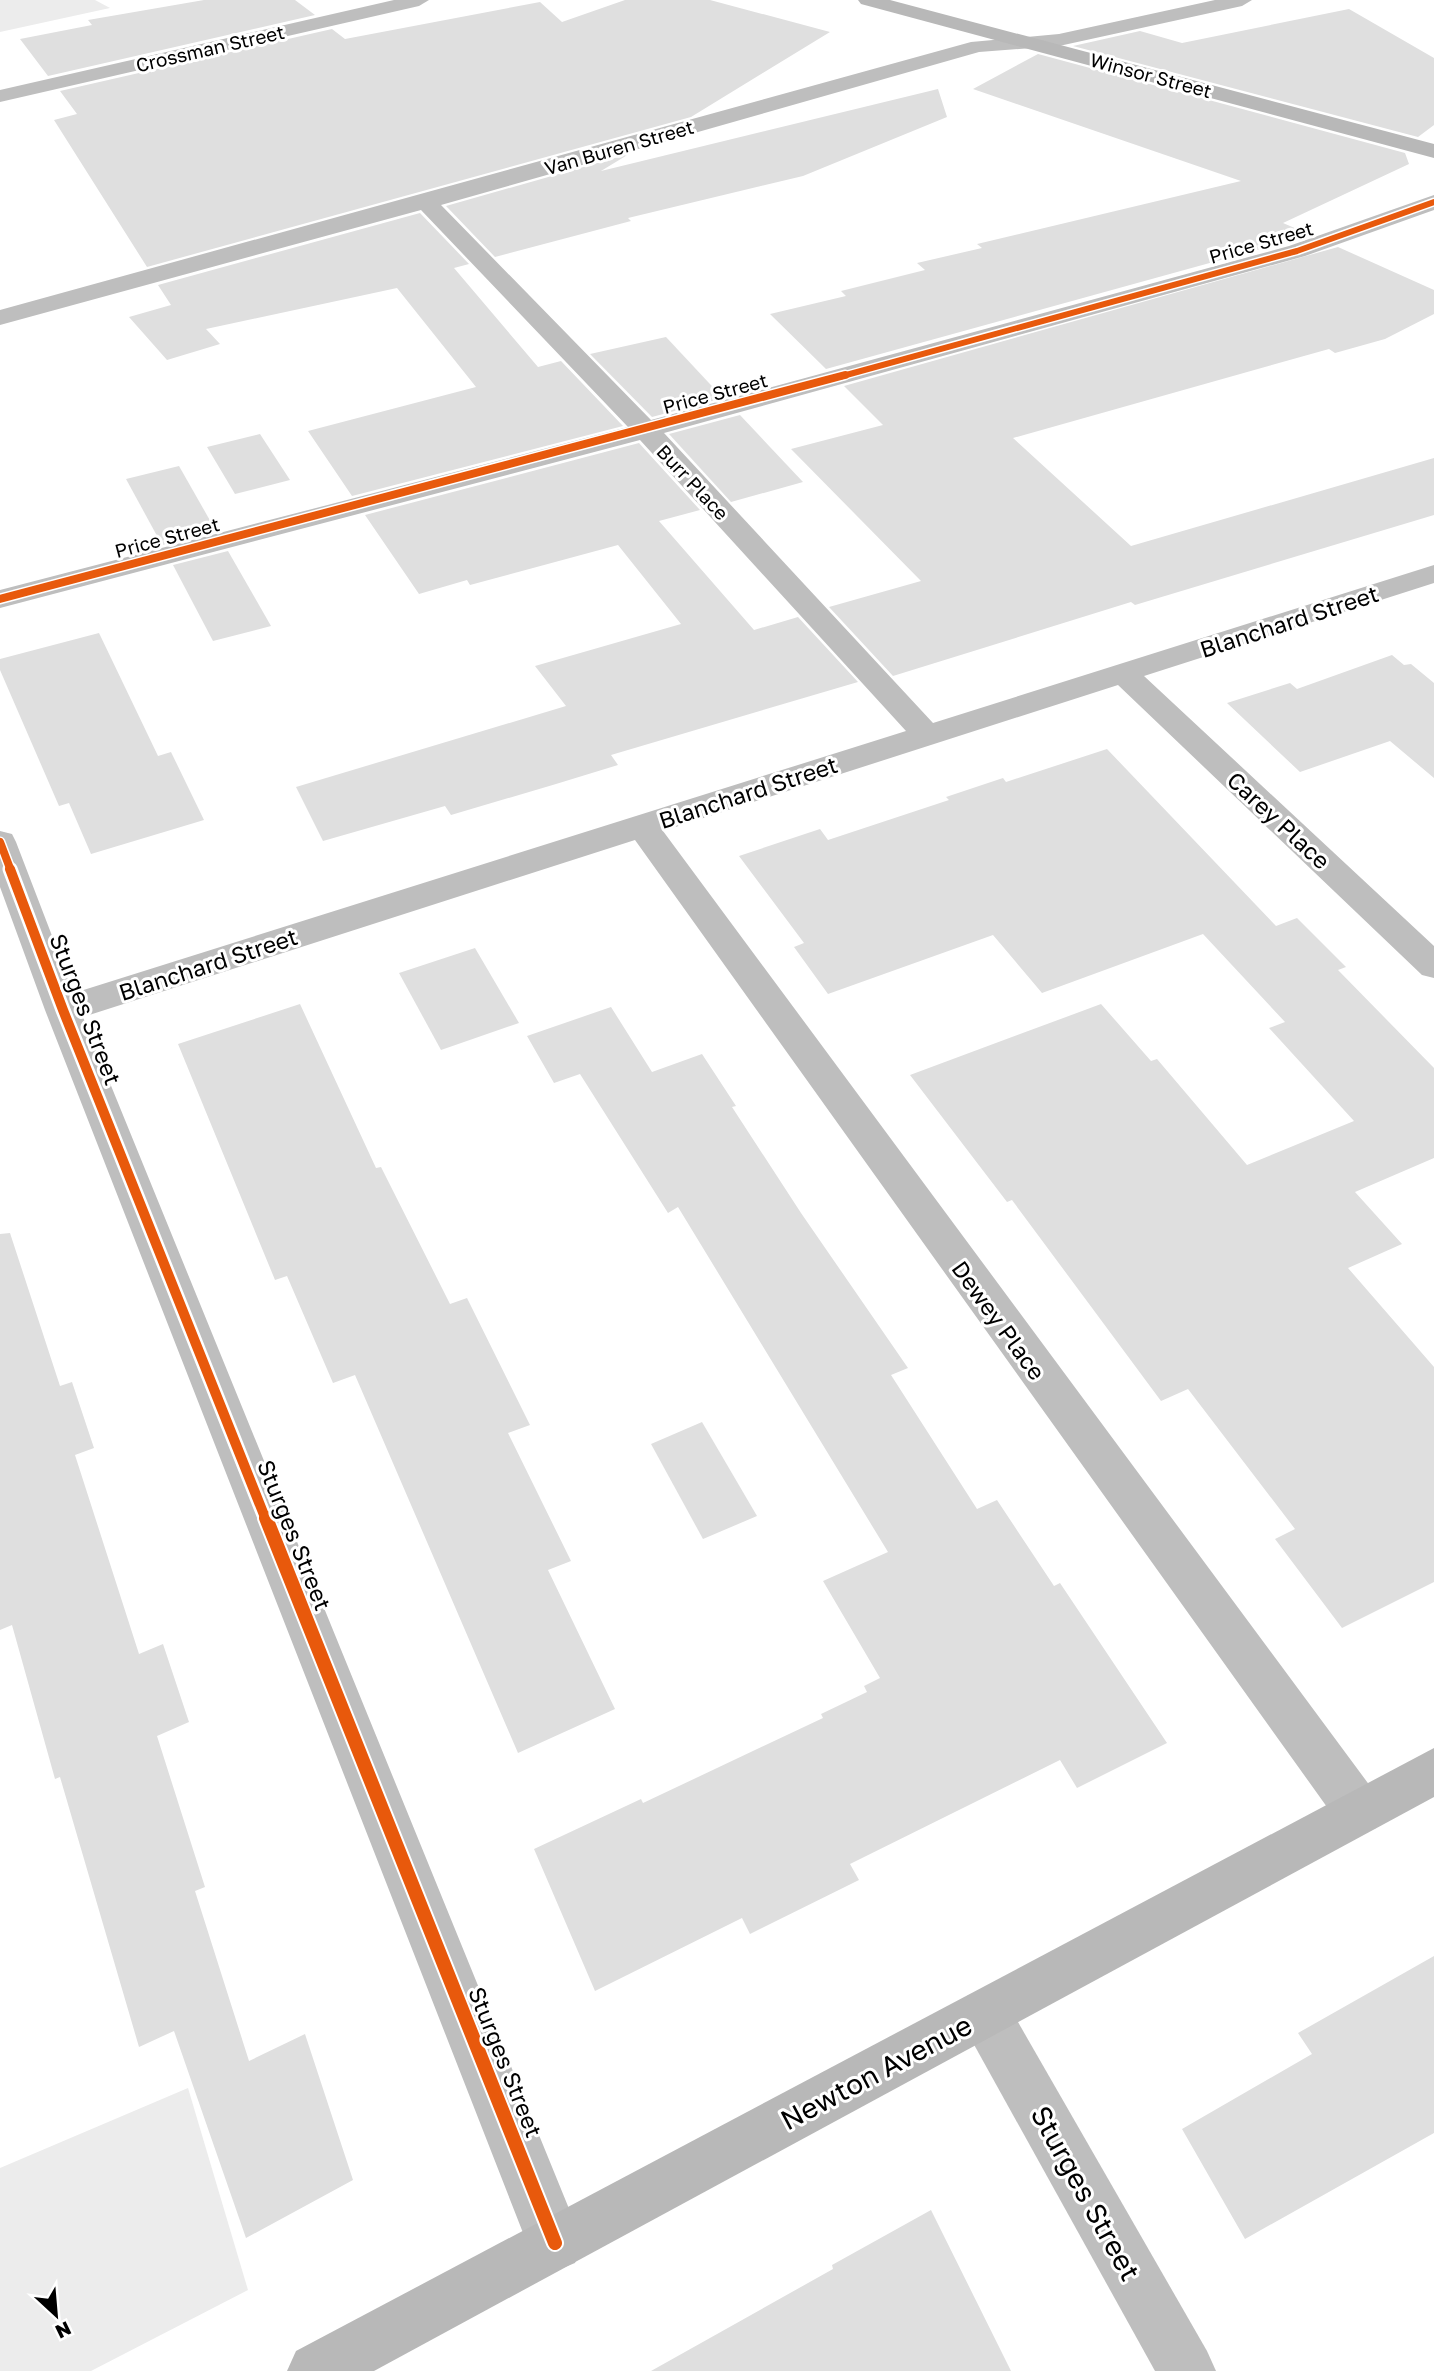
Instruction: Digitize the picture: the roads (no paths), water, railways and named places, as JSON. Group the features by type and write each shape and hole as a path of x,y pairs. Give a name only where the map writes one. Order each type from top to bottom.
{"street":[{"name":"Crossman Street","path":"0,96 419,0"},
{"name":"Winsor Street","path":"868,0 1434,151"},
{"name":"Van Buren Street","path":"0,318 426,202 978,46 1059,40 1242,0"},
{"name":"Burr Place","path":"426,202 646,430 928,735"},
{"name":"Price Street","path":"0,599 646,430 1297,251 1434,202"},
{"name":"Blanchard Street","path":"63,1010 1434,574"},
{"name":"Carey Place","path":"1124,674 1434,966"},
{"name":"Dewey Place","path":"642,826 1359,1811"},
{"name":"Sturges Street","path":"0,842 63,1010 555,2243"},
{"name":"Newton Avenue","path":"316,2371 1434,1771"},
{"name":"Sturges Street","path":"985,2014 1187,2371"}]}
